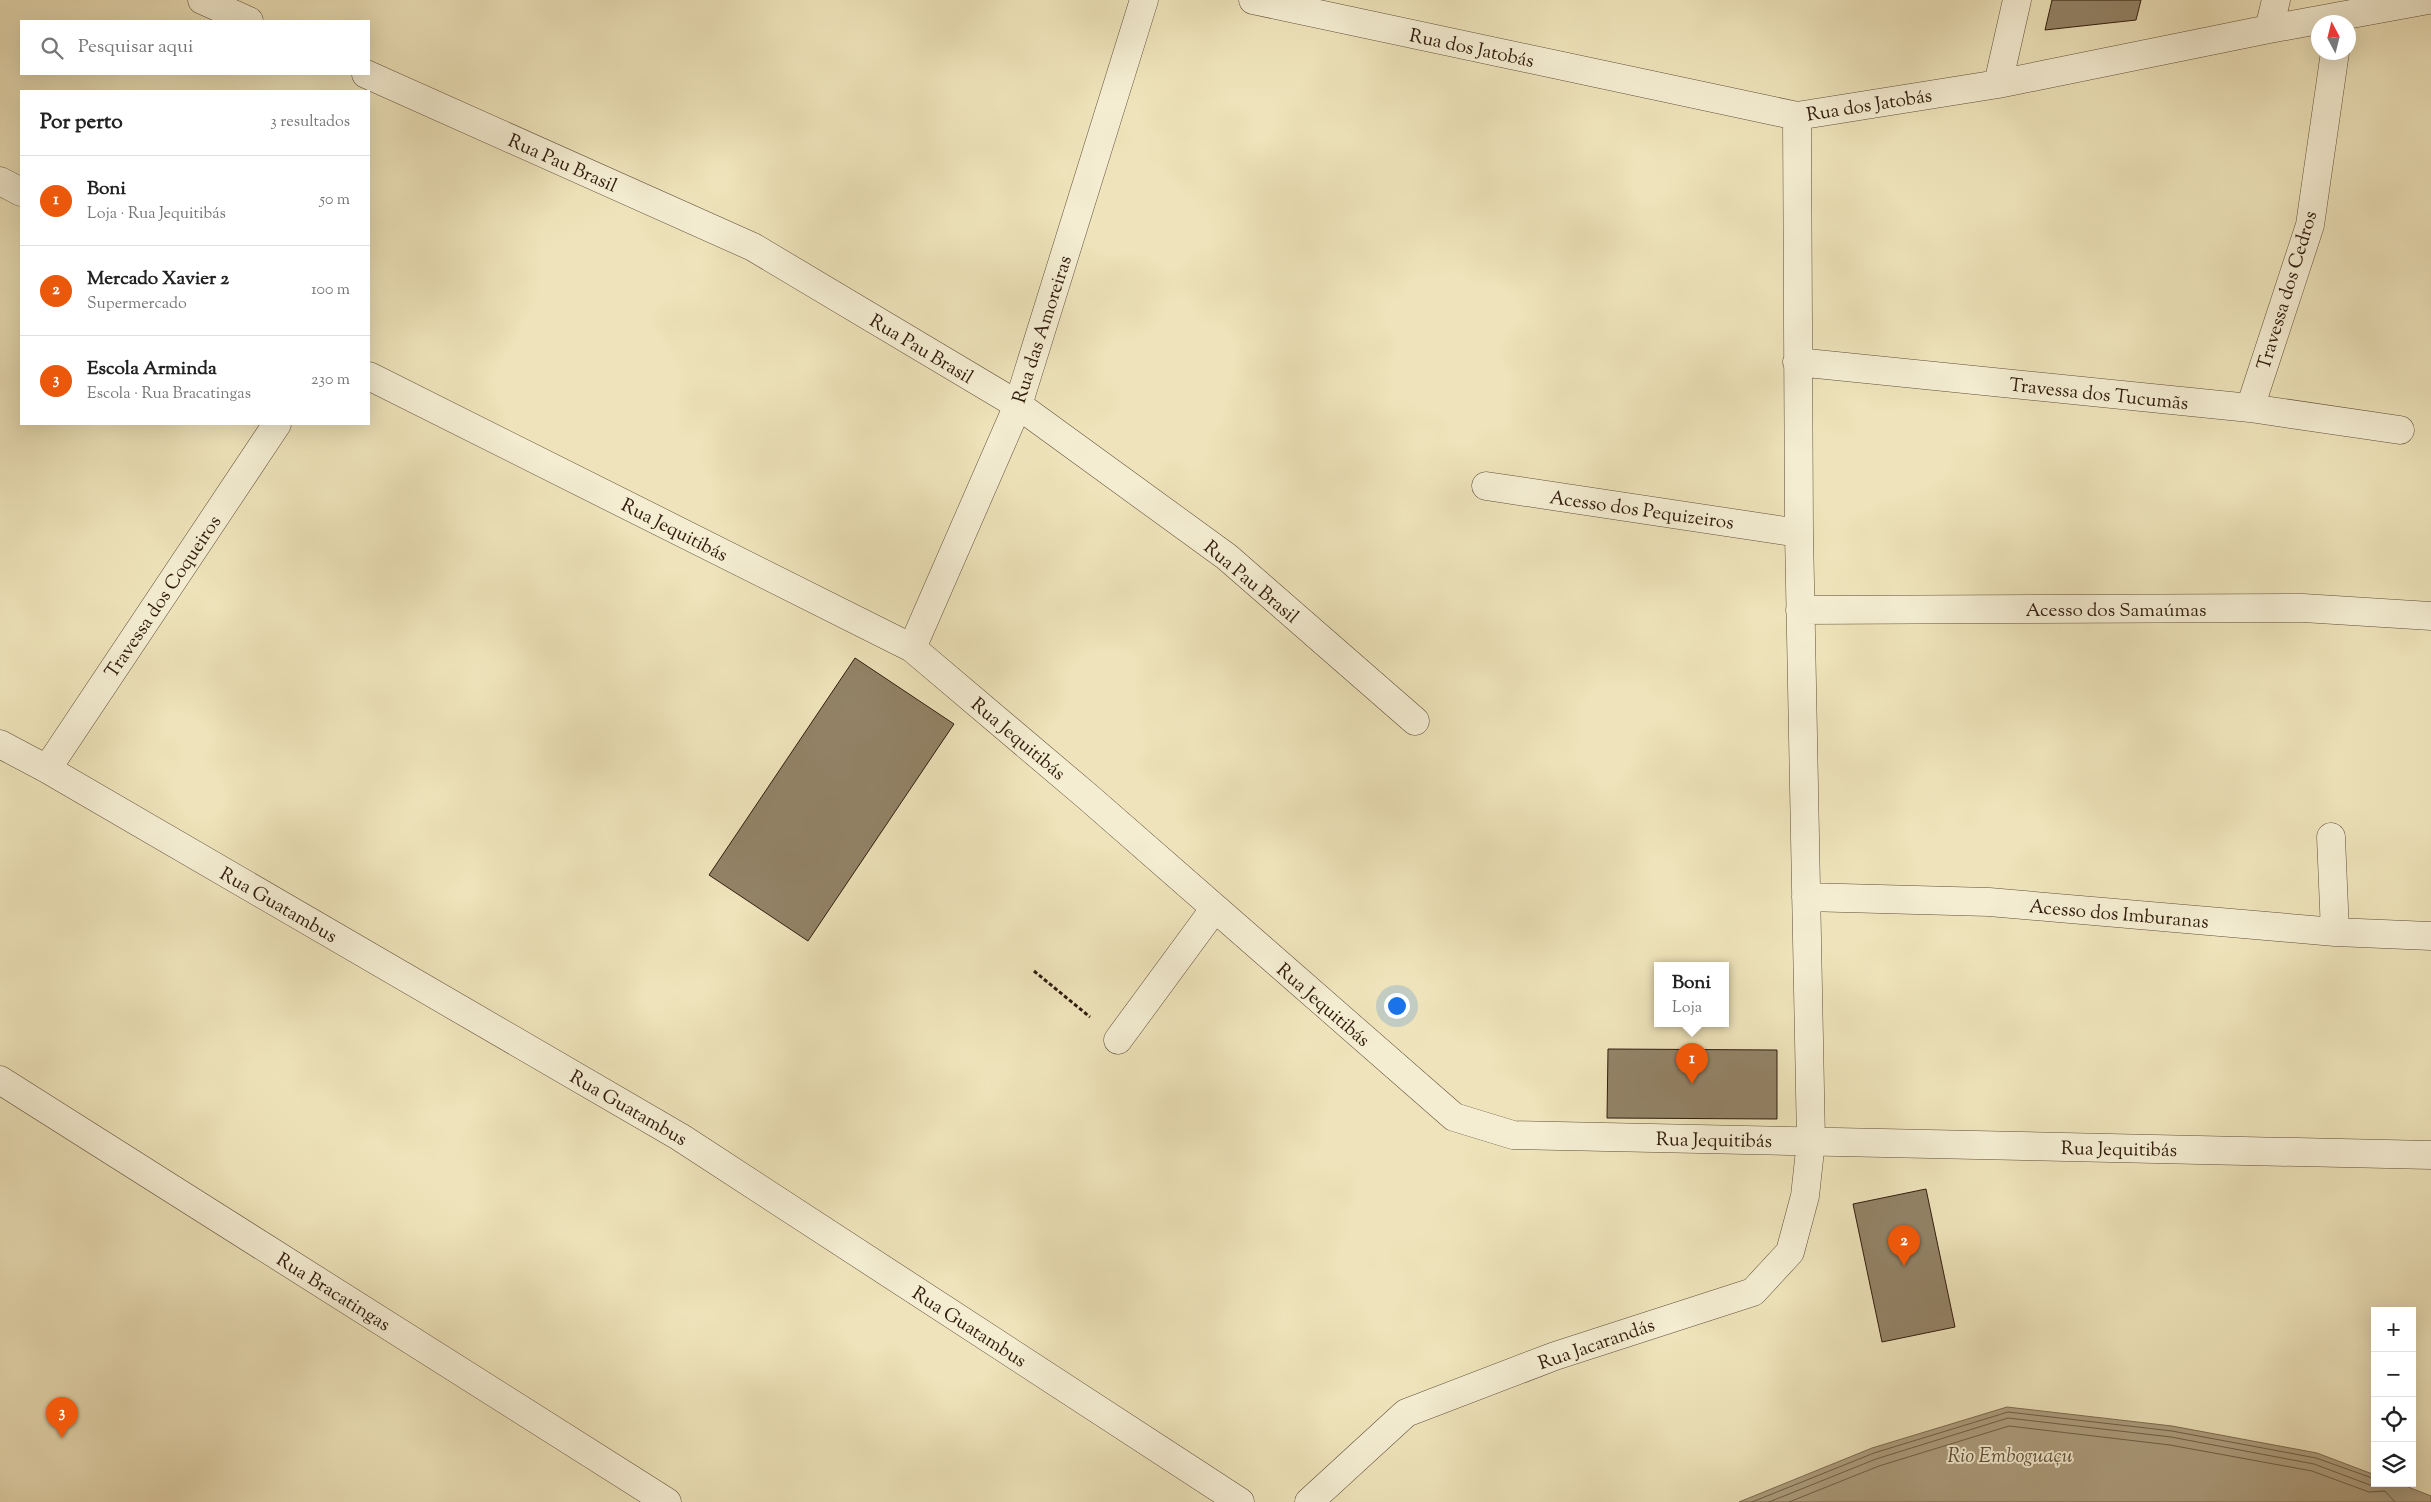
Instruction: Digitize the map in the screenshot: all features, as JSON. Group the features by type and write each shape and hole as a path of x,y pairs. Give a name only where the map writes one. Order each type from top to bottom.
{"street":[{"path":"202,0 247,20"},
{"name":"Rua das Amoreiras","path":"912,648 1018,405 1144,0"},
{"name":"Rua dos Jatobás","path":"1253,0 1797,116 1998,84 2270,29 2311,23"},
{"path":"1998,84 2017,0"},
{"path":"2270,29 2276,0"},
{"name":"Rua dos Jatobás","path":"2356,16 2428,0"},
{"name":"Travessa dos Cedros","path":"2250,408 2310,225 2334,60"},
{"name":"Rua Pau Brasil","path":"368,75 753,247 1018,405 1227,557 1415,721"},
{"name":"Rua Jacarandás","path":"1309,1502 1406,1413 1555,1356 1753,1292 1790,1252 1805,1196 1811,1140 1800,610 1797,116"},
{"path":"0,180 20,191"},
{"name":"Travessa dos Tucumãs","path":"1797,362 2250,408 2400,430"},
{"name":"Rua Jequitibás","path":"370,377 912,648 1088,797 1454,1117 1513,1135 1811,1140 2431,1156"},
{"name":"Travessa dos Coqueiros","path":"47,769 276,425"},
{"name":"Acesso dos Pequizeiros","path":"1486,486 1799,533"},
{"name":"Acesso dos Samaúmas","path":"1800,610 2303,608 2431,616"},
{"name":"Rua Guatambus","path":"0,744 47,769 680,1137 1240,1502"},
{"path":"2331,838 2335,932"},
{"name":"Acesso dos Imburanas","path":"1806,896 1989,902 2335,932 2431,936"},
{"path":"1118,1040 1215,908"},
{"name":"Rua Bracatingas","path":"0,1080 667,1502"}],"path":[{"path":"1034,971 1118,1040"}],"water":[{"name":"Rio Emboguaçu","path":"2007,1407 2172,1426 2317,1453 2371,1473 2371,1487 2408,1487 2431,1496 2431,1502 1739,1502 1872,1448"}],"building":[{"path":"2052,0 2141,0 2136,20 2045,30"},
{"path":"855,658 954,724 808,941 709,875"},
{"path":"1608,1049 1777,1050 1777,1119 1607,1118"},
{"path":"1926,1189 1955,1327 1882,1342 1853,1204"}],"place":[{"name":"Boni","path":"1692,1084"},
{"name":"Mercado Xavier 2","path":"1904,1266"},
{"name":"Escola Arminda","path":"62,1438"}]}
